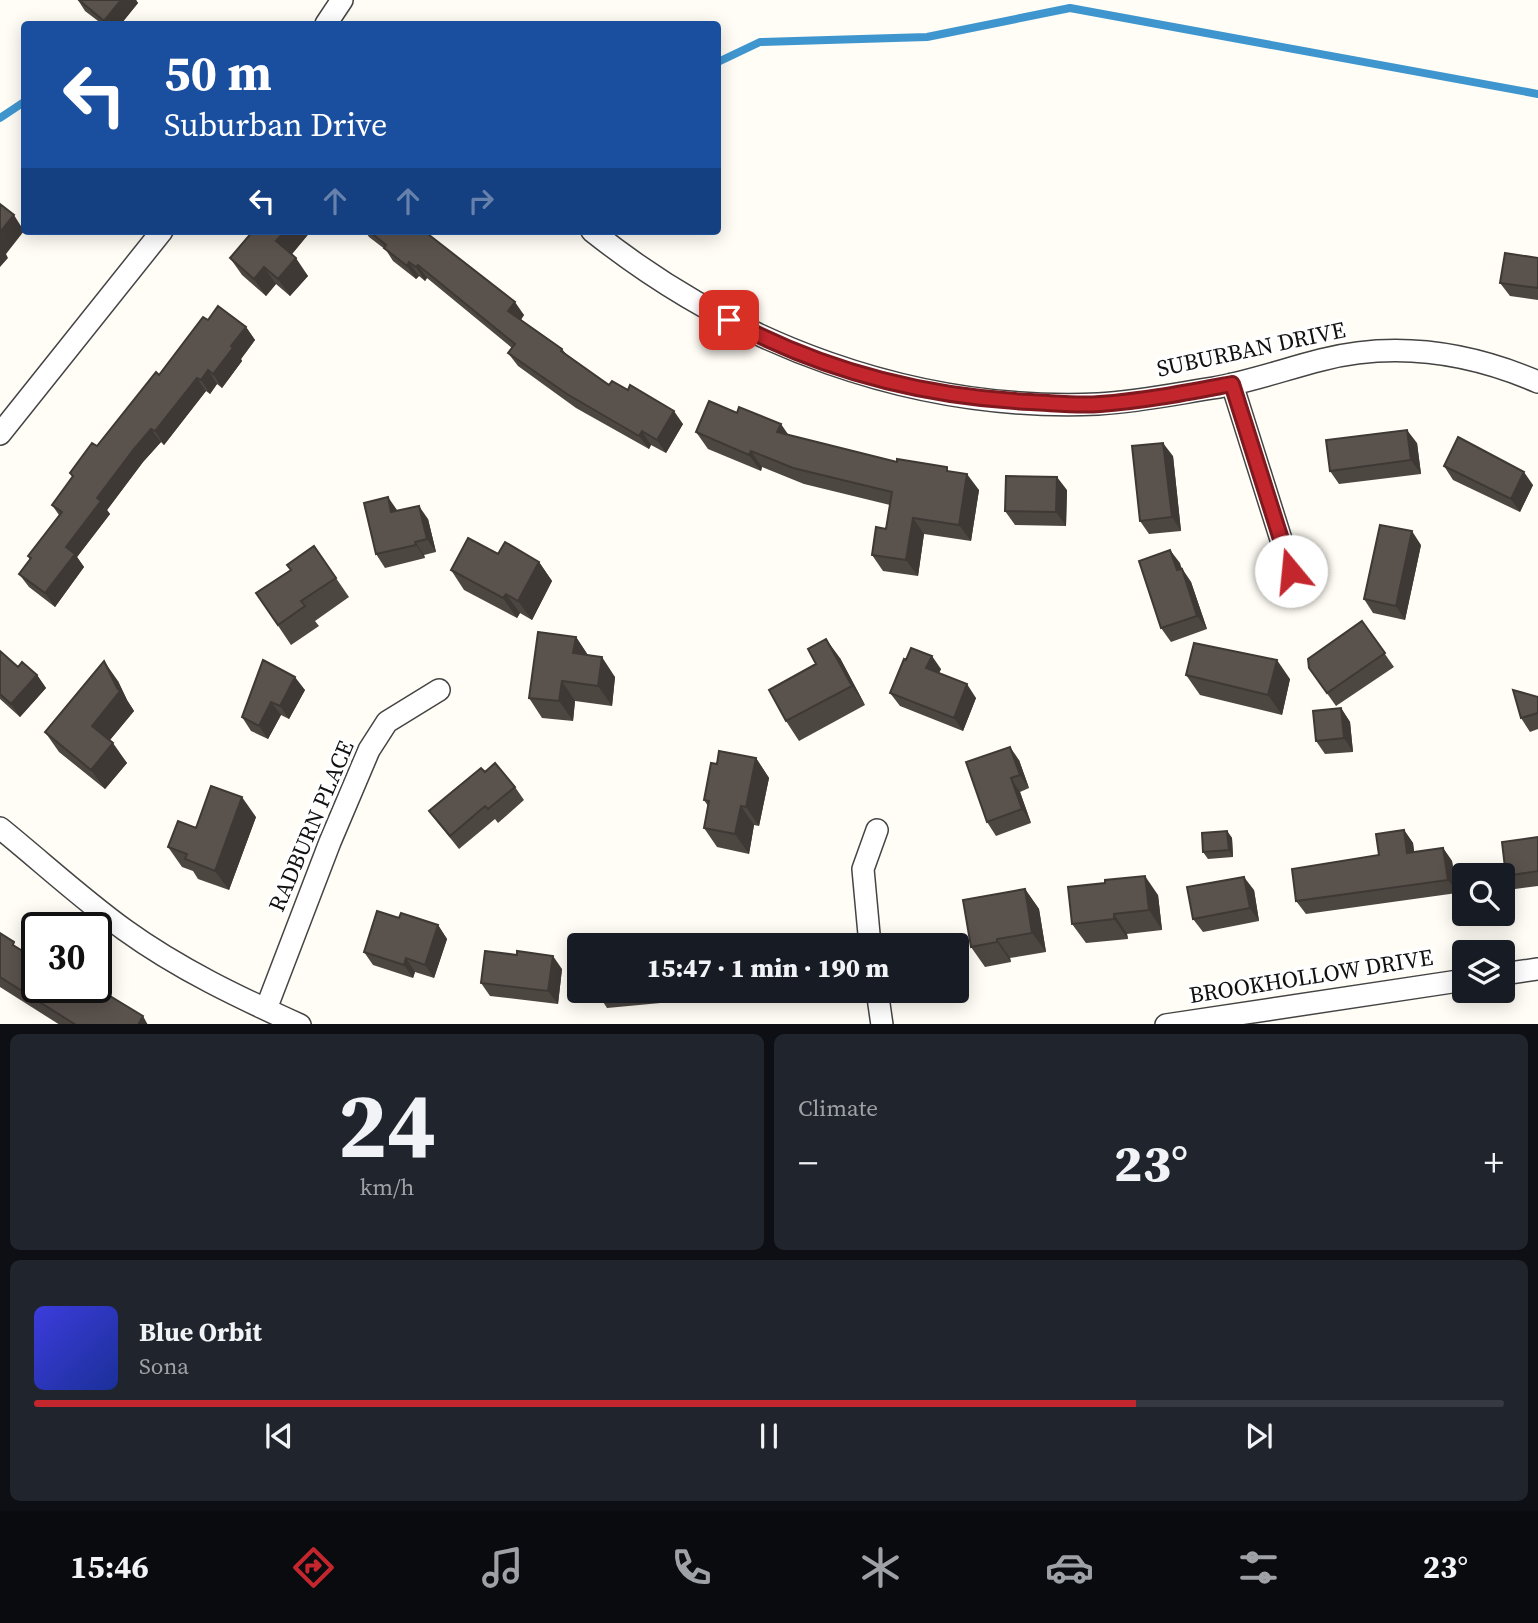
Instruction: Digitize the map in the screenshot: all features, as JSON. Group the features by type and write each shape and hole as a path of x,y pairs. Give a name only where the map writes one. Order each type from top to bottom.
{"street":[{"path":"330,21 342,0"},
{"path":"0,434 159,235"},
{"name":"SUBURBAN DRIVE","path":"597,235 633,264 682,295 753,333 817,360 878,380 941,394 1000,401 1098,404 1232,384 1335,357 1369,351 1422,350 1459,355 1502,366 1538,382"},
{"path":"1232,384 1291,571"},
{"name":"RADBURN PLACE","path":"266,1009 330,842 369,750 387,722 439,690"},
{"path":"0,828 124,929 164,956 300,1024"},
{"path":"869,933 863,869 877,830"},
{"path":"1515,972 1538,969"},
{"name":"BROOKHOLLOW DRIVE","path":"1166,1024 1452,981"},
{"path":"879,1003 882,1024"}],"building":[{"path":"79,0 121,0 104,21"},
{"path":"0,204 14,215 0,232"},
{"path":"250,235 281,235 276,241 296,258 278,279 264,267 254,279 230,258"},
{"path":"374,235 429,235 515,302 508,311 562,349 561,351 609,385 612,381 628,390 630,385 674,411 657,440 642,431 639,436 567,394 508,353 515,344 418,265 416,267 409,262 407,266 384,248 386,245"},
{"path":"1505,253 1538,258 1538,288 1500,283"},
{"path":"218,306 246,327 213,374 208,370 201,380 197,378 155,431 151,429 134,449 97,498 101,501 66,547 75,554 45,593 19,574 31,558 28,556 62,512 52,505 73,476 70,473 92,443 97,446 156,372 159,375 203,317 208,320"},
{"path":"709,401 737,413 739,407 781,424 777,432 897,462 897,459 947,467 947,471 967,474 959,525 913,518 906,560 872,555 876,527 886,529 892,492 793,468 751,451 749,455 696,432"},
{"path":"1407,430 1411,460 1330,471 1326,440"},
{"path":"1458,437 1524,472 1511,499 1444,466"},
{"path":"1163,443 1172,517 1140,521 1132,446"},
{"path":"1006,476 1057,477 1056,512 1005,511"},
{"path":"388,497 391,512 419,506 427,539 415,542 416,545 376,554 364,503"},
{"path":"1380,525 1412,531 1396,606 1364,599"},
{"path":"468,538 498,554 505,542 539,562 518,601 506,594 503,598 451,570"},
{"path":"314,546 336,578 301,601 305,606 278,625 256,593 291,570 287,565"},
{"path":"1170,550 1177,570 1182,569 1197,616 1161,628 1139,561"},
{"path":"1362,621 1385,653 1327,693 1309,668 1308,659"},
{"path":"538,632 576,637 573,653 602,657 598,686 562,681 559,701 529,698"},
{"path":"826,639 852,686 786,721 769,690 816,664 808,649"},
{"path":"1194,643 1277,660 1268,695 1186,675"},
{"path":"911,648 932,656 926,668 967,684 954,718 890,693"},
{"path":"0,651 18,667 22,662 37,675 11,704 0,694"},
{"path":"263,660 295,677 280,706 271,702 259,726 242,717"},
{"path":"104,661 120,691 92,726 113,743 91,770 45,732"},
{"path":"1513,690 1538,697 1538,713 1521,718"},
{"path":"1341,708 1344,738 1316,741 1313,711"},
{"path":"1010,747 1020,775 1011,778 1022,809 987,822 966,762"},
{"path":"719,751 756,758 746,807 741,806 735,834 704,828 709,801 704,800 711,763 717,764"},
{"path":"495,763 515,787 488,809 485,806 450,836 429,811 481,768 485,772"},
{"path":"211,786 242,797 215,871 185,859 187,854 168,847 178,821 196,828"},
{"path":"1404,830 1407,853 1443,848 1448,880 1296,901 1292,869 1379,855 1376,834"},
{"path":"1227,831 1229,850 1203,852 1202,833"},
{"path":"1538,837 1538,871 1515,875 1515,863 1504,863 1502,842"},
{"path":"1145,876 1149,910 1114,914 1114,919 1072,924 1068,887"},
{"path":"1244,877 1250,908 1193,919 1187,887"},
{"path":"1025,889 1032,933 971,947 963,900"},
{"path":"377,911 399,918 401,913 438,925 425,965 406,958 404,965 364,952"},
{"path":"0,933 21,950 21,990 0,977"},
{"path":"485,951 517,955 517,951 553,956 548,991 481,983"},
{"path":"112,997 143,1016 139,1024 74,1024 41,1003 112,1003"}],"waterway":[{"path":"721,61 760,42 927,37 1070,8 1538,94"},
{"path":"0,118 21,104"}],"route":[{"path":"729,320 817,360 878,380 941,394 1000,401 1098,404 1166,396 1232,384 1291,571"}]}
